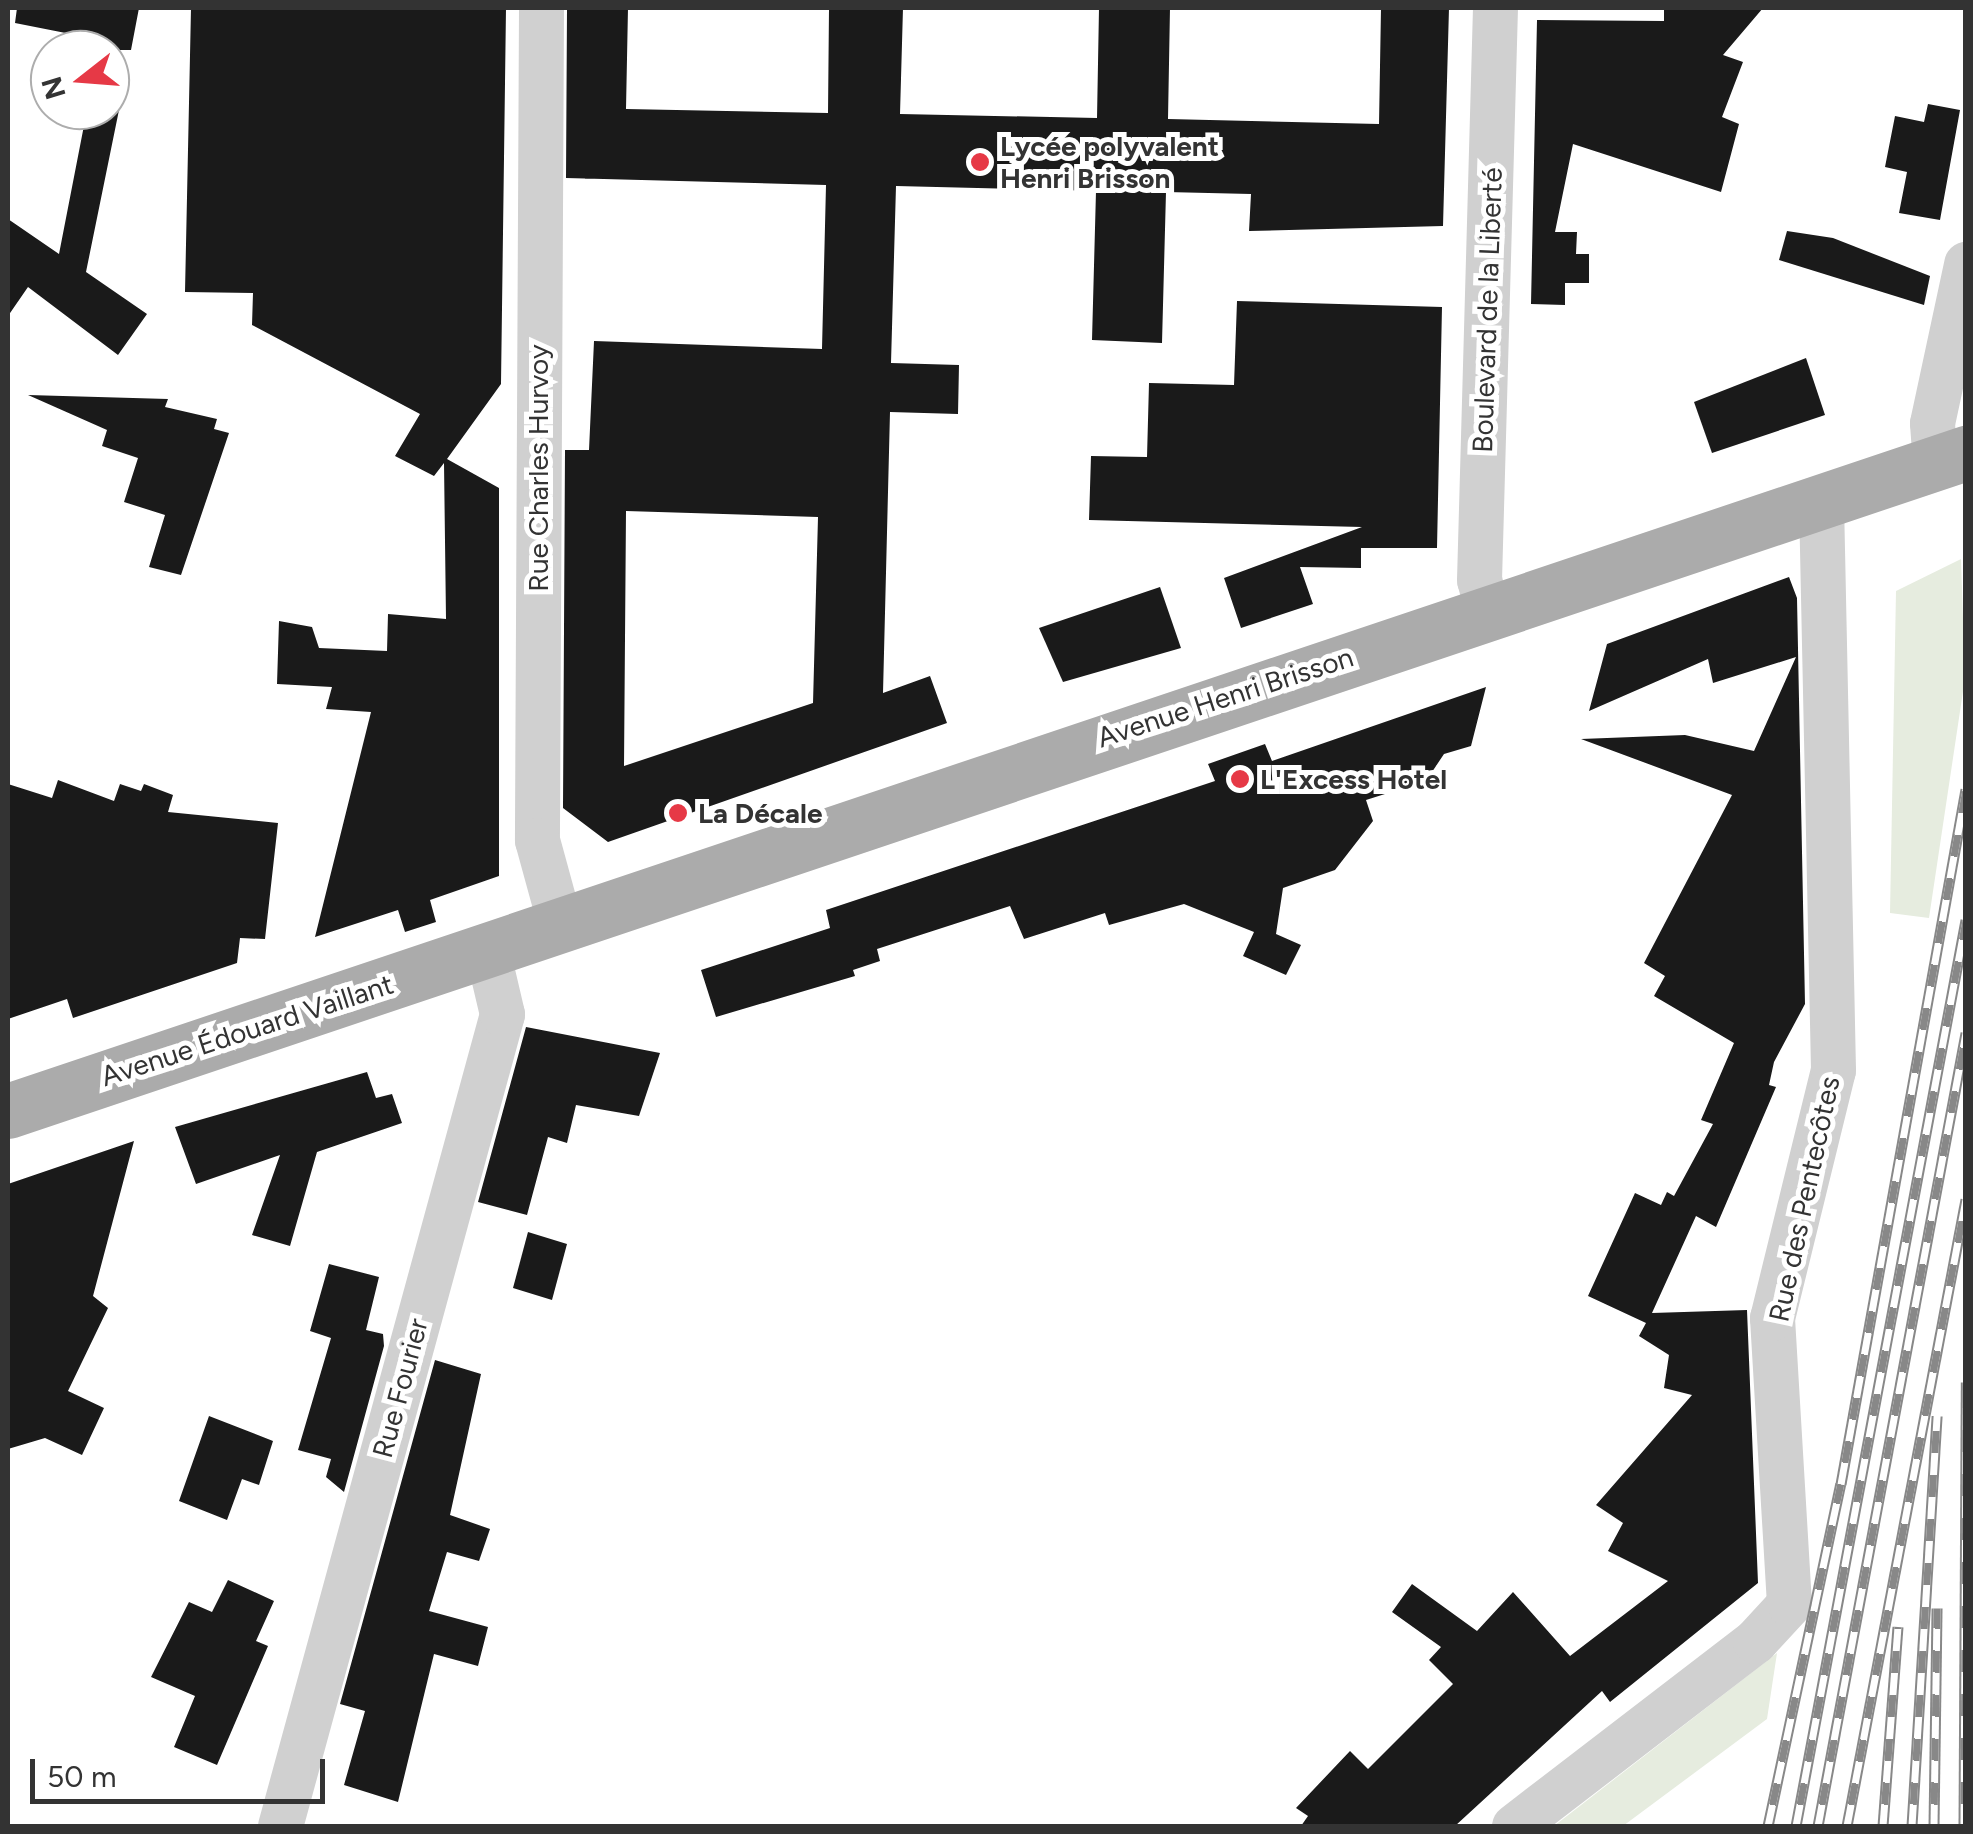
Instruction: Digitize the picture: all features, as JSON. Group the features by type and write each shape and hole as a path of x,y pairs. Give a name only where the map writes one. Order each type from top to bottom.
{"main road":[{"name":"Avenue Henri Brisson","path":"487,950 1487,611 1955,457"},
{"name":"Avenue Édouard Vaillant","path":"8,1110 487,950"}],"street":[{"name":"Rue Charles Hurvoy","path":"541,8 536,840 560,924"},
{"name":"Boulevard de la Liberté","path":"1487,611 1479,580 1496,8"},
{"path":"1955,457 1932,423 1966,264"},
{"name":"Rue des Pentecôtes","path":"1514,1826 1755,1641 1789,1604 1791,1549 1772,1318 1834,1070 1821,500"},
{"name":"Rue Fourier","path":"280,1826 502,1014 487,950"}],"shaded area":[{"path":"1961,559 1965,678 1929,918 1890,913 1896,591"},
{"path":"1777,1653 1767,1719 1623,1826 1554,1826"}],"building":[{"path":"17,8 139,8 131,50 130,30 50,30 15,23"},
{"path":"191,8 506,8 501,384 447,459 499,488 499,876 430,900 436,922 405,932 398,910 315,937 371,712 326,709 332,687 277,684 279,621 312,627 319,648 387,651 388,614 446,619 444,463 434,476 395,456 420,414 252,325 253,293 185,292"},
{"path":"567,8 628,8 626,109 828,113 829,8 903,8 900,114 1097,118 1099,8 1170,8 1168,119 1379,124 1381,8 1449,8 1443,226 1249,231 1251,194 1166,192 1162,343 1092,340 1096,191 896,186 891,363 959,365 958,414 890,412 883,693 930,676 947,723 608,842 563,808 565,450 589,450 594,341 822,349 826,185 566,178","holes":["626,511 818,517 813,703 624,766"]},
{"path":"1664,8 1763,8 1723,55 1743,62 1722,117 1739,124 1721,192 1573,144 1555,232 1577,232 1576,254 1589,254 1589,283 1565,283 1565,305 1531,304 1537,20 1664,21"},
{"path":"1928,104 1960,110 1940,220 1899,213 1907,172 1885,167 1895,116 1924,122"},
{"path":"83,130 115,130 86,272 147,314 118,355 28,287 8,316 8,219 59,254"},
{"path":"1787,231 1833,238 1930,276 1924,305 1779,260"},
{"path":"1237,301 1442,307 1437,548 1361,548 1361,568 1300,567 1313,604 1241,628 1224,578 1362,527 1089,520 1091,456 1147,457 1149,383 1234,385"},
{"path":"1806,358 1825,415 1712,453 1694,402"},
{"path":"28,395 168,399 165,407 217,419 214,429 229,433 181,575 149,567 165,515 124,502 138,458 102,446 107,430"},
{"path":"1789,577 1797,598 1805,1004 1774,1062 1769,1085 1776,1087 1716,1227 1696,1216 1652,1313 1747,1310 1758,1583 1610,1702 1602,1691 1455,1826 1301,1826 1308,1816 1296,1808 1350,1751 1368,1769 1453,1684 1429,1660 1441,1647 1392,1612 1412,1584 1477,1631 1513,1592 1570,1656 1668,1581 1608,1551 1623,1523 1596,1505 1692,1395 1664,1388 1669,1355 1639,1336 1646,1323 1588,1296 1635,1193 1661,1205 1667,1192 1674,1196 1713,1124 1701,1120 1734,1043 1654,996 1665,976 1644,963 1732,795 1581,739 1685,735 1754,751 1796,657 1713,683 1708,659 1589,711 1607,644"},
{"path":"1160,587 1181,648 1063,682 1039,628"},
{"path":"1486,687 1471,746 1444,754 1426,781 1366,800 1373,821 1335,870 1283,888 1276,934 1301,945 1286,975 1243,956 1254,932 1184,904 1109,925 1105,913 1024,939 1010,906 877,949 880,961 853,970 855,976 716,1017 701,970 830,928 826,910 1215,781 1208,764 1265,744 1272,761"},
{"path":"58,780 114,801 120,784 141,791 144,784 173,795 168,812 278,823 265,939 240,938 237,963 73,1018 67,999 8,1019 8,784 52,798"},
{"path":"526,1027 660,1053 639,1116 576,1105 567,1143 548,1137 527,1215 478,1202"},
{"path":"367,1072 376,1098 392,1094 402,1123 317,1152 290,1246 252,1235 280,1155 196,1184 175,1127"},
{"path":"134,1141 93,1296 108,1308 68,1391 104,1408 82,1455 45,1438 8,1449 8,1184"},
{"path":"528,1232 567,1244 552,1300 513,1288"},
{"path":"329,1264 379,1277 366,1330 383,1334 384,1346 344,1492 326,1477 331,1459 298,1450 331,1338 310,1331"},
{"path":"435,1360 481,1374 450,1515 490,1529 479,1561 447,1552 429,1611 488,1627 478,1666 434,1654 398,1802 344,1785 365,1711 340,1704"},
{"path":"209,1416 273,1441 259,1485 242,1479 227,1520 179,1501"},
{"path":"228,1580 274,1601 256,1641 268,1646 217,1765 174,1747 195,1696 151,1677 189,1602 212,1612"}],"railway":[{"path":"1768,1826 1841,1484 1966,789"},
{"path":"1796,1826 1966,920"},
{"path":"1818,1826 1966,1033"},
{"path":"1847,1826 1966,1199"},
{"path":"1964,1826 1966,1382"},
{"path":"1912,1826 1937,1416"},
{"path":"1934,1826 1937,1608"},
{"path":"1883,1826 1898,1627"}],"place":[{"name":"Lycée polyvalent Henri Brisson","path":"980,162"},
{"name":"L'Excess Hotel","path":"1240,779"},
{"name":"La Décale","path":"678,813"}]}
